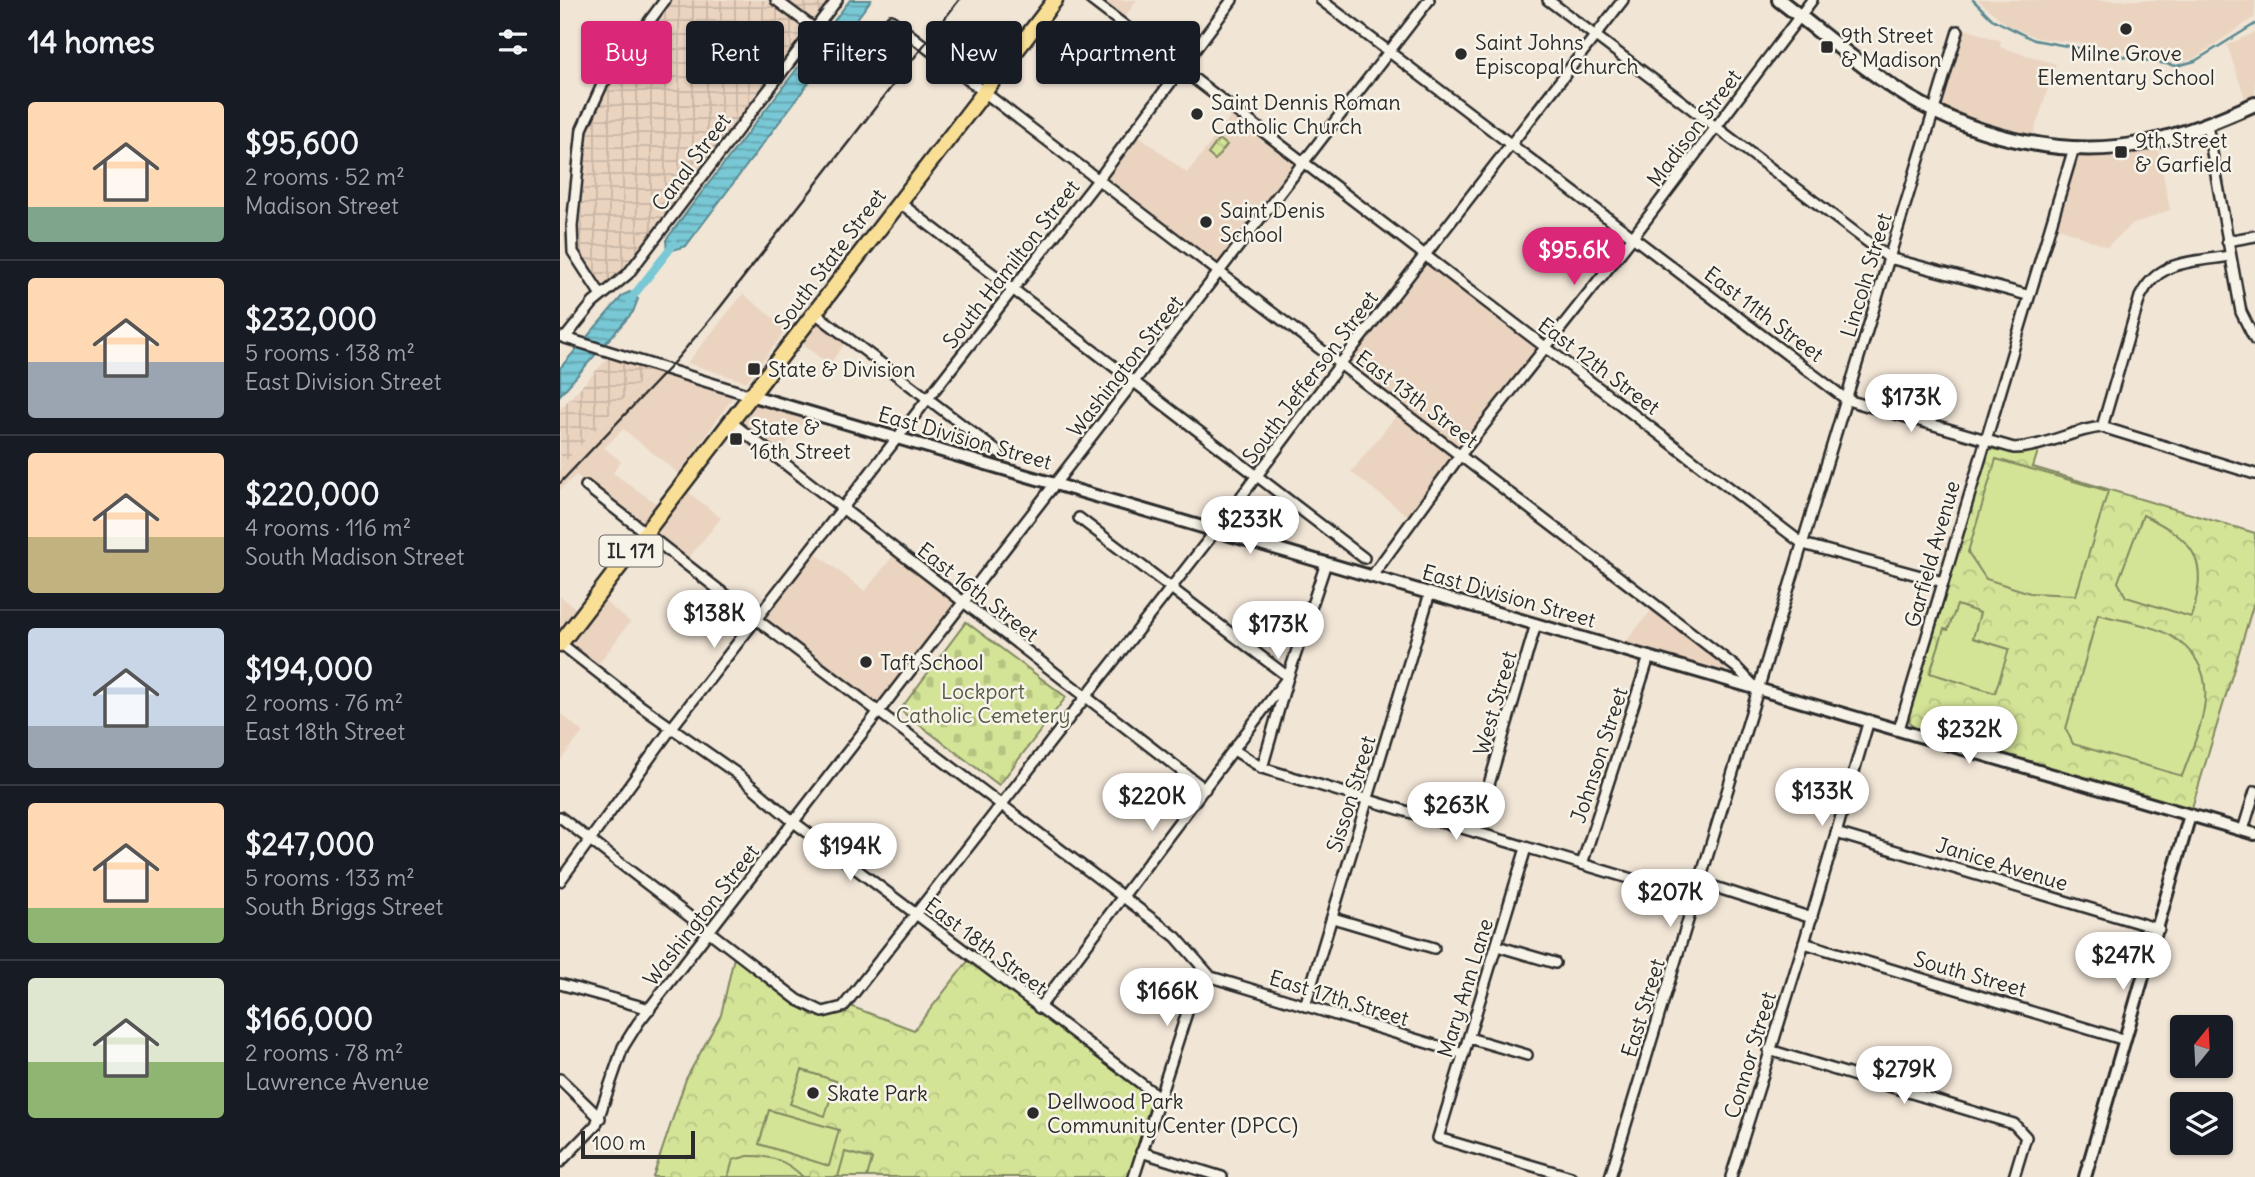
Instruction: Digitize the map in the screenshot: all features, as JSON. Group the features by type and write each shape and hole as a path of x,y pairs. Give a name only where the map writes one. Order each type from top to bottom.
{"main road":[{"name":"South State Street","path":"560,643 753,396 1055,0"},
{"path":"1779,0 1868,69 1936,113 1987,132 2074,148 2141,143 2207,125 2255,104"}],"street":[{"path":"601,295 573,252 572,223 582,129 602,85 665,0"},
{"path":"776,0 804,21"},
{"name":"Canal Street","path":"821,21 837,0"},
{"name":"East 12th Street","path":"1091,0 1119,21"},
{"name":"South Hamilton Street","path":"1200,44 1232,0"},
{"name":"East 11th Street","path":"1321,0 1847,400 2014,448 2102,427"},
{"name":"Washington Street","path":"560,1162 589,1135 600,1118 623,1047 650,1009 1429,0"},
{"path":"1548,0 1889,258 2027,295"},
{"name":"South Jefferson Street","path":"709,932 815,1010 830,1011 843,1007 1217,529 1341,363 1623,0"},
{"name":"Madison Street","path":"1372,576 1461,454 1633,237 1812,0"},
{"name":"East 13th Street","path":"891,20 983,94 1461,454 1737,668 1756,688"},
{"name":"Lincoln Street","path":"1756,688 1936,113 1958,31"},
{"name":"Canal Street","path":"566,338 601,295 628,274 798,51"},
{"name":"East 12th Street","path":"1200,83 1424,257 1803,544 1942,582"},
{"name":"South Hamilton Street","path":"560,881 673,726 1171,84"},
{"path":"2207,125 2241,312 2255,340"},
{"name":"Garfield Avenue","path":"1899,729 2027,295 2074,148"},
{"path":"899,202 1364,558"},
{"path":"2227,241 2255,236"},
{"path":"2229,256 2163,268 2149,280 2140,296 2102,427 2255,474"},
{"path":"815,313 998,452"},
{"path":"566,338 753,396"},
{"name":"East Division Street","path":"753,396 1217,529 2255,834"},
{"name":"East 16th Street","path":"731,422 1205,789"},
{"name":"East 17th Street","path":"586,486 1000,806 1185,945 1210,977 1464,1054"},
{"path":"1079,518 1288,677"},
{"path":"1262,768 1288,677 1326,563"},
{"name":"Sisson Street","path":"1305,1006 1430,593"},
{"name":"West Street","path":"1475,832 1536,624"},
{"name":"East 18th Street","path":"560,643 642,707 673,726 760,792 795,823 1159,1097"},
{"name":"Johnson Street","path":"1582,864 1649,657"},
{"path":"1039,1007 1288,677"},
{"name":"East Street","path":"1610,1177 1756,688"},
{"name":"Connor Street","path":"1731,1177 1812,918 1869,720"},
{"path":"1234,750 1262,768 1695,898"},
{"path":"2243,830 2255,792"},
{"path":"2085,1177 2190,815"},
{"path":"560,817 709,932"},
{"name":"Janice Avenue","path":"1836,833 2159,929"},
{"name":"Mary Ann Lane","path":"1525,848 1438,1138 1571,1177"},
{"path":"1699,882 1812,918"},
{"path":"1333,918 1434,947"},
{"name":"South Street","path":"1804,943 2126,1040"},
{"path":"1496,946 1555,962"},
{"path":"1134,1177 1202,969"},
{"path":"560,984 650,1009"},
{"path":"1469,1038 1527,1055"},
{"path":"1769,1049 2014,1124 2026,1137 2014,1177"},
{"path":"560,1079 600,1118"},
{"path":"1142,1152 1222,1177"}],"shaded area":[{"path":"671,0 768,0 798,23 798,44 784,63 784,21 686,21 686,84 768,84 637,256 603,292 577,251 589,131 607,84 672,84 672,21 655,21"},
{"path":"784,0 831,0 815,21 811,21"},
{"path":"1098,0 1137,0 1123,20"},
{"name":"Milne Grove Elementary School","path":"1978,0 2255,0 2255,17 2195,58 2178,63 2093,45 2037,38 2007,25"},
{"path":"1957,26 2001,41 2000,47 2056,64 2033,135 1969,118 1934,104"},
{"path":"2255,32 2255,96 2246,101 2227,45"},
{"name":"Saint Denis School","path":"1233,114 1297,163 1218,266 1102,178 1137,134 1187,173"},
{"path":"2157,142 2170,210 2131,225 2107,247 2052,225 2077,150"},
{"path":"1426,262 1537,348 1409,517 1351,472 1404,406 1347,362"},
{"path":"743,294 787,329 746,382 687,363"},
{"path":"818,320 846,342 829,365 801,343"},
{"path":"611,355 653,368 560,467 560,409"},
{"path":"653,368 733,397 679,474 623,429 604,448 621,461 613,473 657,504 640,526 576,475 560,490 560,467"},
{"path":"757,401 808,416 778,455 739,426"},
{"path":"688,492 721,518 687,560 653,532"},
{"name":"Taft School","path":"814,552 865,591 893,556 956,604 878,706 762,617"},
{"path":"560,596 577,609 560,632"},
{"path":"602,599 630,622 597,666 568,642"},
{"path":"1658,602 1734,660 1722,674 1623,645"},
{"path":"560,713 583,732 560,761"}],"green space":[{"path":"1219,139 1227,145 1215,160 1208,154"},
{"path":"1990,449 2038,451 2033,467 2255,533 2255,599 2191,811 1917,729 1910,724 1909,712 1942,608 1985,455"},
{"path":"1996,459 2108,491 2076,595 2030,593 1986,579 1968,552"},
{"path":"2143,515 2175,533 2194,554 2199,581 2191,617 2126,597 2118,582"},
{"path":"1957,605 1980,613 1973,638 2009,649 1995,693 1930,673 1944,629 1948,630"},
{"path":"2098,614 2171,636 2189,650 2200,666 2205,683 2205,701 2202,719 2182,776 2073,744 2066,729"},
{"name":"Lockport Catholic Cemetery","path":"966,622 1066,697 999,785 900,710"},
{"path":"734,957 812,1015 834,1015 850,1006 914,1030 969,960 1149,1097 1149,1108 1128,1177 653,1177 686,1079 721,1015"},
{"name":"Skate Park","path":"802,1070 836,1081 825,1116 790,1104"},
{"path":"769,1110 839,1130 829,1166 759,1144"},
{"path":"845,1152 872,1159 867,1177 838,1177"},
{"path":"748,1156 778,1160 803,1177 728,1177 733,1160"}],"water":[{"path":"850,0 871,0 855,21 834,21"},
{"path":"798,68 798,84 808,84 686,246 667,252 666,240"},
{"path":"630,292 638,299 633,312 560,395 560,368 623,295"}],"waterway":[{"path":"1973,0 1992,19 2034,40 2177,66 2195,61 2255,24"},
{"path":"630,300 674,244"}],"railway":[{"path":"560,483 669,368 718,310 959,0"}],"place":[{"name":"Milne Grove Elementary School","path":"2126,29"},
{"name":"9th Street & Madison","path":"1827,47"},
{"name":"Saint Johns Episcopal Church","path":"1461,54"},
{"name":"Saint Dennis Roman Catholic Church","path":"1197,114"},
{"name":"9th Street & Garfield","path":"2121,152"},
{"name":"Saint Denis School","path":"1206,222"},
{"name":"State & Division","path":"754,369"},
{"name":"State & 16th Street","path":"736,439"},
{"name":"Taft School","path":"866,662"},
{"name":"Skate Park","path":"813,1093"},
{"name":"Dellwood Park Community Center (DPCC)","path":"1033,1113"}]}
